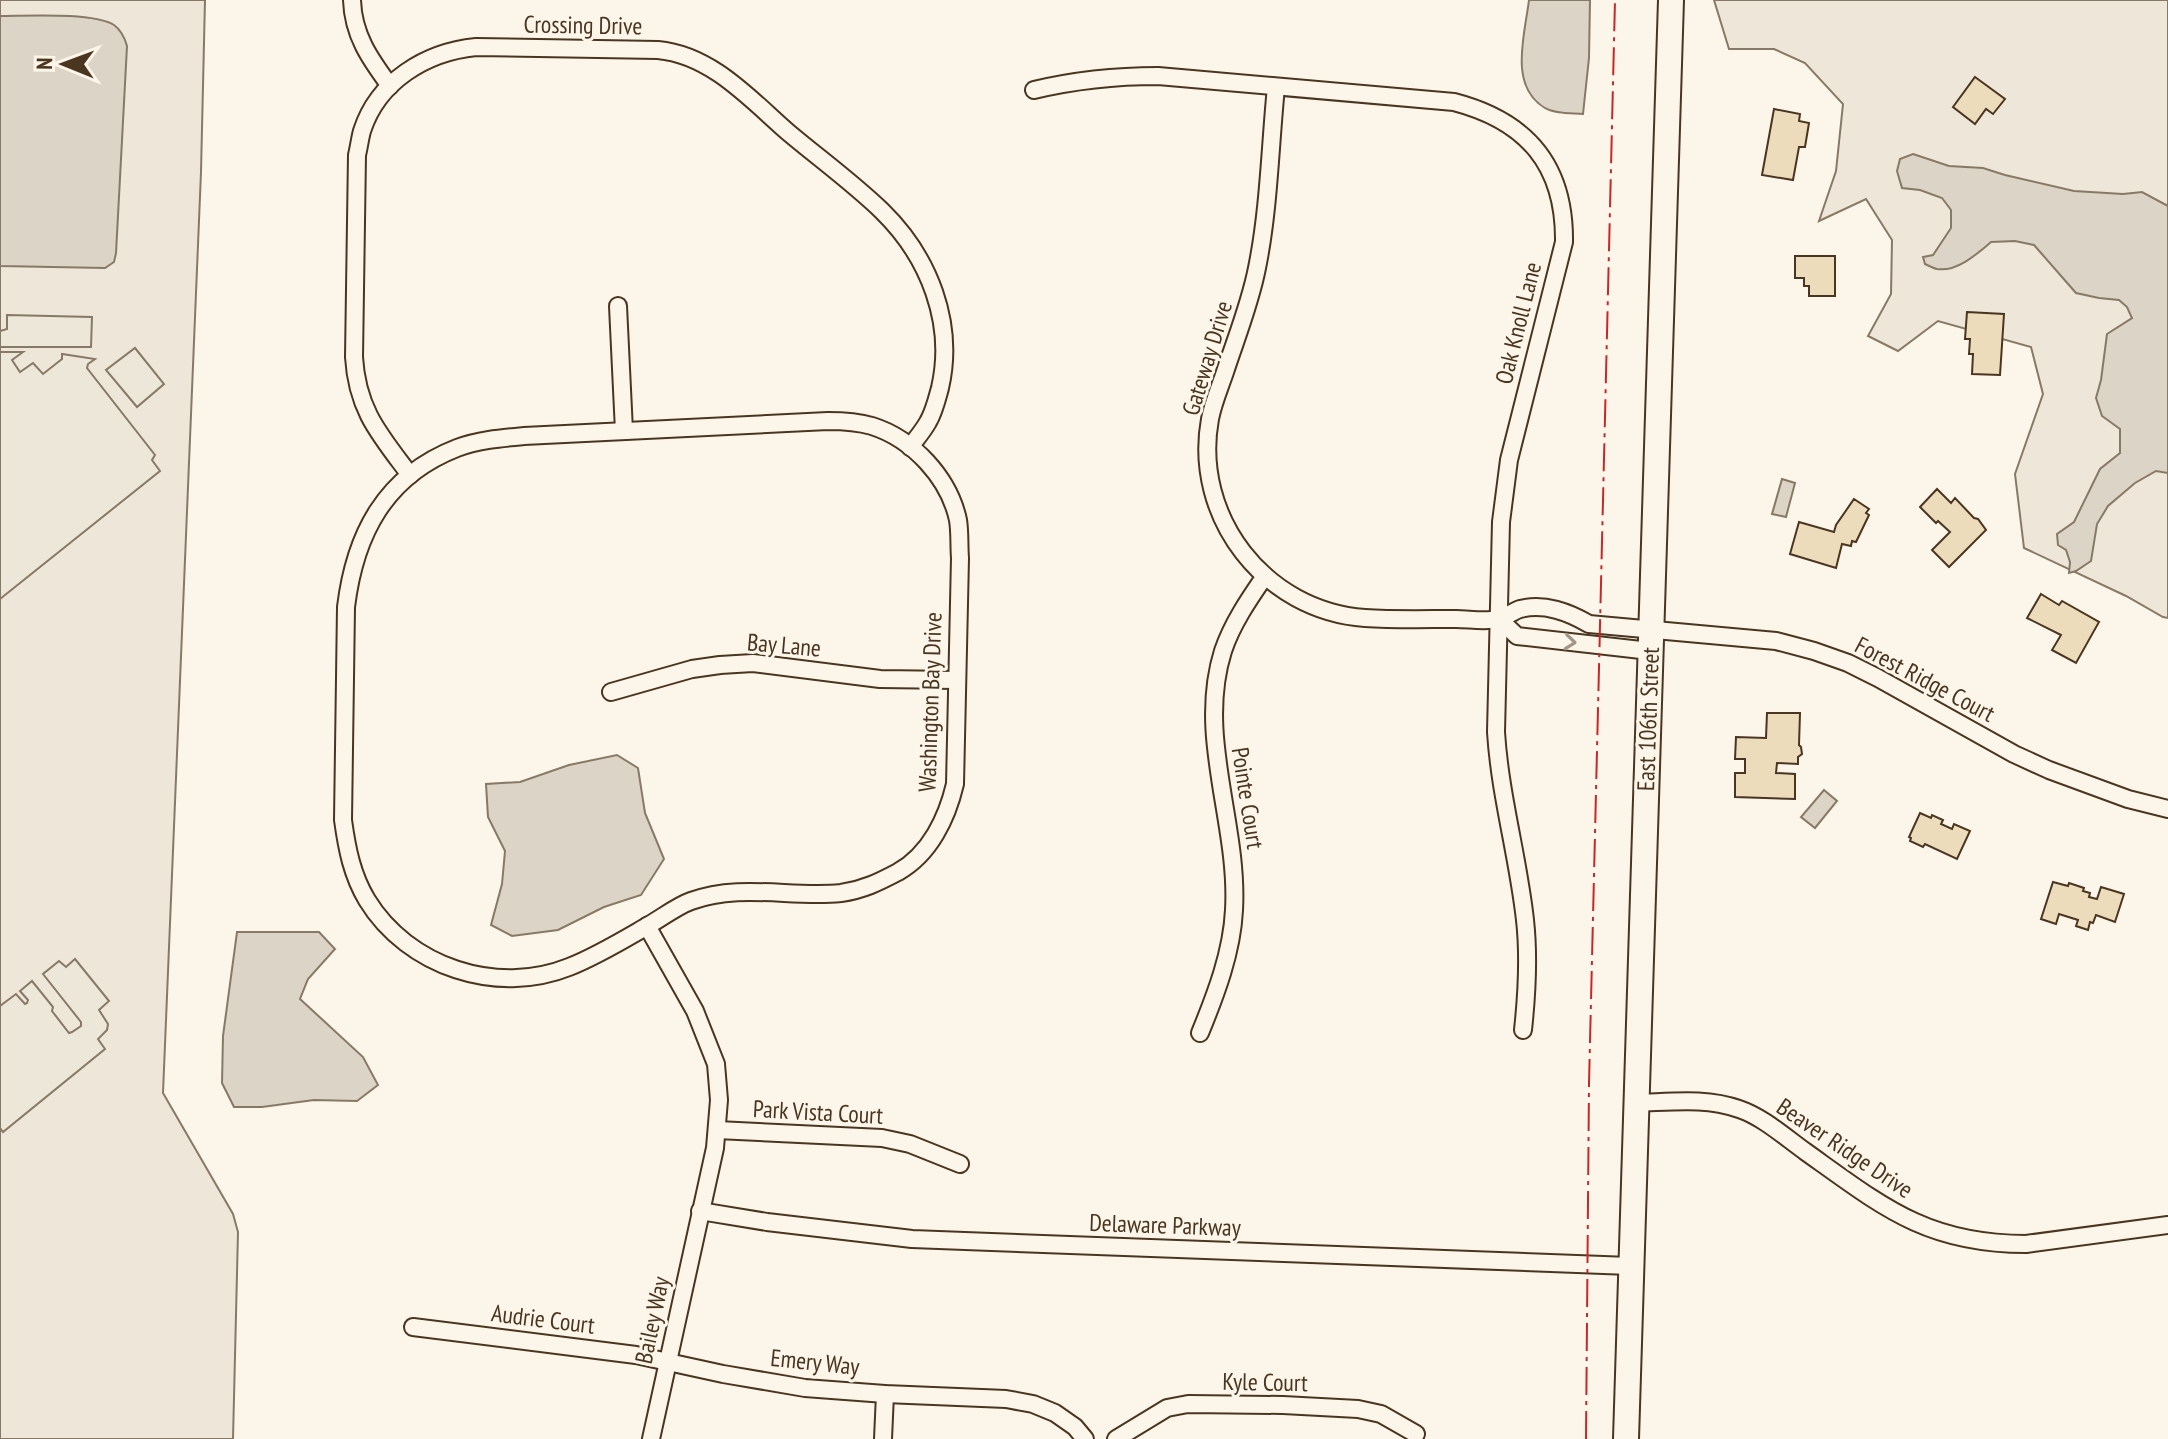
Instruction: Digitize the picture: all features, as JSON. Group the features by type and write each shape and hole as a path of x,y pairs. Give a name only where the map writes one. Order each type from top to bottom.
{"main road":[{"name":"East 106th Street","path":"1626,1439 1671,0"}],"street":[{"path":"352,0 362,46 390,86"},
{"name":"Crossing Drive","path":"410,475 366,413 355,379 357,155 362,130 375,105 390,86 413,66 435,56 476,47 674,52 709,65 882,211 921,260 942,316 944,356 940,387 929,420 910,447"},
{"name":"Oak Knoll Lane","path":"1034,90 1087,79 1158,76 1454,102 1477,108 1510,126 1541,157 1552,174 1564,223 1564,242 1509,460 1501,522 1497,743 1500,778 1525,922 1527,967 1523,1030"},
{"name":"Gateway Drive","path":"1276,87 1263,236 1251,295 1210,418 1208,442 1212,488 1223,520 1241,551 1280,589 1343,616 1499,619 1520,609 1538,608 1566,611 1589,624 1650,641"},
{"path":"618,306 624,431"},
{"name":"Washington Bay Drive","path":"851,422 873,426 910,447 938,476 951,497 958,521 960,558 955,784 950,806 940,827 910,866 876,884 840,893 714,894 688,902 590,958 543,975 521,978 472,975 423,954 395,932 368,901 347,851 343,820 346,607 357,551 368,527 383,501 410,475 459,447 488,440 624,431 851,422"},
{"name":"Pointe Court","path":"1200,1033 1220,977 1232,931 1234,909 1234,863 1213,726 1218,672 1224,648 1238,619 1265,576"},
{"name":"Gateway Drive","path":"1499,619 1517,636 1650,641"},
{"name":"Forest Ridge Court","path":"1650,641 1776,641 1814,651 1878,678 2014,754 2049,770 2128,799 2168,809"},
{"name":"Bay Lane","path":"611,692 692,669 753,663 880,679 957,680"},
{"name":"Bailey Way","path":"647,926 695,1011 716,1064 719,1100 717,1130 651,1439"},
{"name":"Beaver Ridge Drive","path":"1636,1103 1695,1100 1741,1109 1873,1200 1924,1227 1963,1239 2026,1244 2168,1225"},
{"name":"Park Vista Court","path":"717,1130 882,1138 910,1144 960,1164"},
{"name":"Delaware Parkway","path":"700,1211 912,1239 1630,1266"},
{"name":"Audrie Court","path":"413,1327 667,1361"},
{"name":"Emery Way","path":"667,1361 805,1388 1006,1399 1033,1404 1055,1413 1075,1427 1085,1439"},
{"path":"883,1439 885,1394"},
{"name":"Kyle Court","path":"1116,1439 1167,1408 1188,1404 1358,1409 1381,1414 1416,1434"}],"shaded area":[{"path":"0,0 205,0 201,172 163,1093 233,1214 238,1232 233,1439 0,1439"},
{"path":"1529,0 1590,0 1589,58 1583,114 1549,110 1526,87 1522,58"},
{"path":"1714,0 2168,0 2168,618 2024,548 2015,474 2043,394 2031,347 1938,321 1898,351 1868,336 1891,294 1892,240 1866,199 1819,221 1836,171 1843,104 1805,63 1774,49 1729,49"},
{"path":"0,16 91,18 114,25 125,40 116,253 114,262 105,268 0,266"},
{"path":"1913,154 1949,166 1983,168 2074,191 2142,192 2168,206 2168,473 2156,471 2135,483 2108,506 2097,524 2091,561 2076,571 2069,573 2070,562 2066,550 2058,545 2057,534 2074,522 2100,469 2120,453 2120,429 2102,416 2096,398 2107,334 2132,318 2119,300 2076,293 2034,245 2015,241 1991,242 1952,268 1937,269 1925,264 1923,257 1933,255 1951,228 1951,210 1942,198 1920,190 1902,188 1897,171 1900,159"},
{"path":"7,315 92,317 91,347 0,347 0,331 7,329"},
{"path":"135,348 164,384 137,407 106,370"},
{"path":"0,352 23,352 12,360 20,372 33,363 43,374 62,359 62,354 95,359 87,368 155,455 152,460 160,471 0,599"},
{"path":"1782,479 1795,483 1786,517 1772,514"},
{"path":"617,755 638,768 645,813 664,859 641,895 604,907 558,930 512,936 491,925 502,884 505,851 488,817 486,784 520,782 569,765"},
{"path":"1824,790 1837,801 1815,828 1801,817"},
{"path":"237,932 319,932 335,949 308,979 300,999 363,1057 378,1085 357,1101 314,1100 262,1107 234,1107 222,1083 223,1036"},
{"path":"75,959 109,1001 99,1010 108,1024 107,1030 98,1039 105,1049 3,1132 0,1128 0,1006 16,994 27,1003 20,991 32,981 69,1033 72,1032 81,1026 81,1022 43,974 59,961 66,967"}],"building":[{"path":"1975,77 2005,99 1993,114 1986,109 1975,124 1953,107"},
{"path":"1774,109 1800,114 1799,121 1809,123 1805,147 1799,147 1793,180 1762,175"},
{"path":"1795,256 1835,256 1835,296 1809,296 1809,286 1804,286 1804,278 1795,278"},
{"path":"1967,312 2004,314 2000,375 1972,374 1970,339 1965,339"},
{"path":"1937,489 1951,503 1955,498 1986,530 1949,567 1932,550 1950,532 1920,507"},
{"path":"1854,499 1869,509 1866,513 1869,515 1856,542 1852,541 1851,546 1842,544 1836,568 1790,554 1799,522 1834,532"},
{"path":"2041,594 2059,605 2062,601 2099,622 2076,663 2052,650 2061,635 2027,618"},
{"path":"1767,713 1800,713 1799,745 1802,754 1798,757 1798,764 1777,763 1776,773 1795,774 1795,799 1735,797 1735,773 1745,773 1745,759 1735,759 1736,737 1766,738"},
{"path":"1920,813 1943,820 1941,824 1952,829 1954,824 1970,831 1957,859 1925,844 1923,847 1910,841"},
{"path":"2053,882 2084,888 2083,891 2090,893 2089,897 2097,899 2101,887 2124,894 2115,922 2096,915 2088,930 2076,926 2078,920 2059,914 2056,924 2041,919"}],"power":[{"path":"1586,1439 1589,1084 1615,0"}]}
